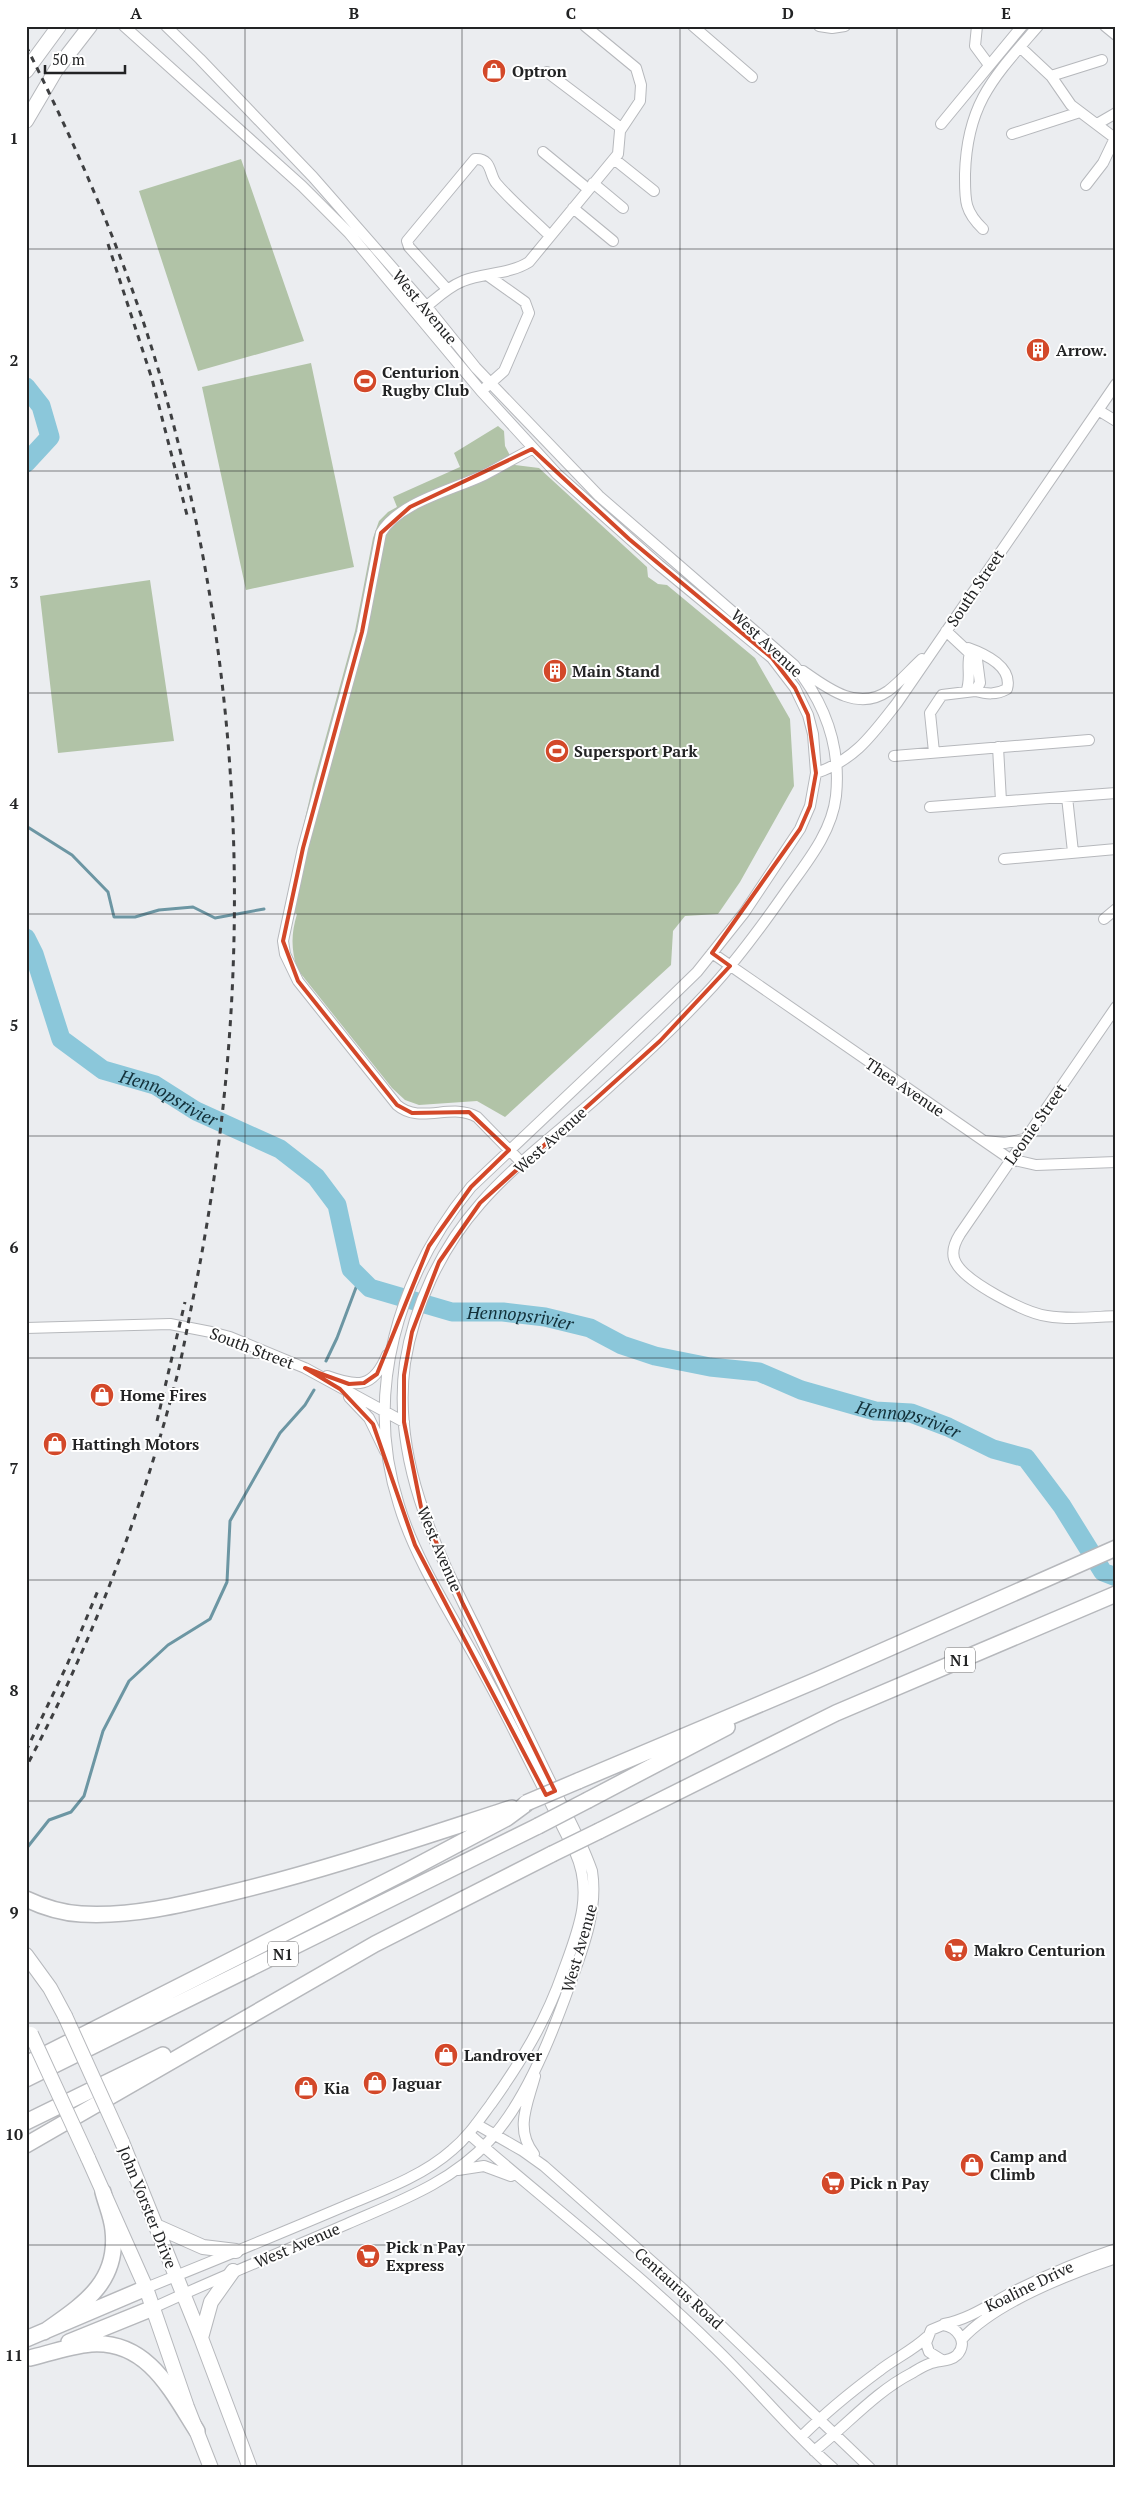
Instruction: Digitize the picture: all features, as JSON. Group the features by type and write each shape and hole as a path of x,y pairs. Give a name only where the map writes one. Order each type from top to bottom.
{"highway":[{"name":"N1","path":"26,2079 538,1826 816,1680 1116,1548"},
{"name":"N1","path":"26,2122 276,1999 375,1944 836,1713 1116,1594"},
{"path":"26,1899 56,1910 78,1914 104,1915 193,1902 348,1862 526,1803 816,1680"},
{"path":"26,2064 407,1871 507,1818 526,1803"},
{"path":"26,2145 276,1999"},
{"path":"44,2332 84,2304 105,2277 114,2246 113,2228 103,2192"},
{"path":"26,2339 146,2288"},
{"path":"28,2359 153,2308"},
{"path":"28,2359 89,2344 107,2344 130,2350 151,2365 164,2380 197,2431"}],"main road":[{"path":"26,71 59,26"},
{"path":"26,120 56,70 90,26"},
{"name":"John Vorster Drive","path":"26,1955 50,1988 65,2016 122,2142 158,2227 175,2276 201,2338 250,2468"},
{"name":"John Vorster Drive","path":"28,2030 146,2288 211,2468"},
{"path":"158,2227 203,2247 236,2251"},
{"path":"201,2338 211,2302 234,2271"}],"street":[{"name":"West Avenue","path":"124,26 302,186 349,233 532,449 629,539 772,658 795,688 808,715 813,734 816,774 810,806 800,829 744,913 712,954 662,1006 471,1187 448,1215 423,1258 395,1328 391,1345 386,1413 389,1461 399,1507 415,1544 504,1711 575,1852 584,1874 585,1897 581,1919 548,2011 522,2060 476,2124 451,2152 411,2177 146,2288"},
{"name":"West Avenue","path":"153,2308 234,2271 412,2197 454,2170 496,2134 520,2095 554,2026 590,1922 594,1899 592,1871 429,1529 410,1462 404,1422 404,1375 412,1332 439,1262 480,1204 522,1163 660,1041 730,966 783,895 819,842 835,803 836,766 833,743 824,711 812,689 794,665 599,496 490,384 427,307 313,177 200,58 166,26"},
{"path":"417,314 447,289 464,280 523,266 537,254 620,149 621,128 640,100 639,76 636,68 585,26"},
{"path":"819,26 832,28 845,26"},
{"path":"977,26 975,46 989,65"},
{"path":"941,124 1022,26"},
{"path":"983,230 972,219 965,197 969,131 984,94 1038,26"},
{"path":"1105,26 1116,35"},
{"path":"697,28 752,77"},
{"path":"1020,47 1051,76 1071,106 1115,138 1104,163 1086,185"},
{"path":"1051,76 1102,60"},
{"path":"547,72 621,128"},
{"path":"1012,134 1080,112"},
{"path":"1097,124 1116,114"},
{"path":"543,152 623,208"},
{"path":"447,289 409,246 407,241 475,159 488,163 497,184 550,236"},
{"path":"614,159 654,191"},
{"path":"573,208 613,241"},
{"path":"481,391 504,370 529,313 525,302 487,275"},
{"name":"South Street","path":"816,774 836,766 874,732 897,703 1116,384"},
{"path":"1098,410 1116,421"},
{"path":"522,1163 477,1117 469,1112 457,1110 412,1113 397,1105 298,981 285,954 283,941 303,848 362,632 381,533 390,521 410,507 484,475 532,449"},
{"path":"934,752 931,710 942,696 971,691 988,694 1000,693 1007,689 1008,677 998,665 966,649 946,631"},
{"path":"794,665 833,692 844,696 866,699 887,691 935,647"},
{"path":"966,649 971,691"},
{"path":"894,756 1089,740"},
{"path":"998,747 1001,801"},
{"path":"930,807 1116,793"},
{"path":"1067,797 1073,852"},
{"path":"1004,859 1116,849"},
{"path":"1104,919 1116,909"},
{"name":"Thea Avenue","path":"712,954 1010,1159 1036,1165 1116,1162"},
{"name":"Leonie Street","path":"1116,1007 1010,1159 956,1242 954,1257 958,1266 1011,1305 1049,1316 1068,1318 1116,1316"},
{"path":"984,1141 1005,1142 1024,1139"},
{"name":"South Street","path":"26,1328 170,1324 230,1337 304,1368 404,1422"},
{"path":"304,1368 349,1384 359,1384 368,1381 377,1374 391,1345"},
{"path":"340,1389 369,1418 389,1461"},
{"path":"539,2058 522,2122 528,2147 544,2166"},
{"name":"Centaurus Road","path":"476,2124 496,2134 544,2166 684,2290 870,2468"},
{"name":"Centaurus Road","path":"468,2134 592,2237 713,2345 814,2451 833,2468"},
{"path":"454,2170 484,2166 525,2183"},
{"name":"Koaline Drive","path":"943,2324 970,2316 1065,2267 1116,2249"},
{"name":"Koaline Drive","path":"962,2339 978,2324 1012,2302 1092,2266 1116,2258"},
{"path":"801,2437 819,2418 880,2370 918,2346 931,2330 943,2324 955,2328 962,2339 957,2355 910,2374 863,2408 835,2435 814,2451"},
{"path":"926,2338 929,2352 942,2360"}],"highlighted area":[{"path":"532,449 629,539 772,658 795,688 808,715 816,773 810,806 800,829 712,953 730,966 660,1041 480,1203 439,1262 412,1332 404,1375 404,1422 421,1507 463,1604 555,1791 546,1795 415,1545 373,1424 340,1389 305,1368 349,1384 364,1383 377,1374 429,1246 471,1187 509,1150 469,1112 412,1113 397,1105 298,981 283,941 303,848 362,632 381,533 410,507"}],"green space":[{"path":"241,159 304,341 198,371 139,191"},
{"path":"311,363 354,567 246,590 202,387"},
{"name":"Supersport Park","path":"498,426 504,431 505,446 515,465 539,468 647,567 648,577 658,584 667,585 755,658 790,719 794,786 740,882 718,914 685,916 673,931 671,965 505,1117 477,1101 419,1105 405,1100 392,1088 297,969 292,941 297,914 284,910 313,784 355,631 373,538 379,521 388,512 397,507 393,497 460,467 454,453"},
{"path":"150,580 174,741 58,753 40,596"}],"waterway":[{"name":"Hennopsrivier","path":"26,387 41,406 50,437 26,463"},
{"path":"26,826 72,855 108,892 114,917 135,917 159,910 193,907 215,918 264,909"},
{"name":"Hennopsrivier","path":"26,938 34,954 61,1039 103,1070 155,1085 196,1111 280,1149 316,1177 337,1205 351,1269 370,1288 452,1312 503,1312 545,1317 590,1328 622,1345 655,1356 710,1367 759,1372 801,1390 875,1411 911,1413 948,1427 993,1449 1026,1458 1062,1506 1103,1572 1116,1577"},
{"path":"326,1361 337,1338 360,1277"},
{"path":"26,1849 49,1820 71,1812 84,1796 103,1731 129,1681 168,1645 210,1619 227,1582 230,1521 280,1433 305,1405 314,1390"}],"railway":[{"path":"26,46 84,168 134,294 161,379 190,493 212,606 226,720 233,835 234,949 227,1064 214,1179 194,1294 176,1379 145,1487 110,1583 71,1677 26,1767"},
{"path":"108,244 152,379 187,515"},
{"path":"157,1421 185,1302"},
{"path":"26,1751 67,1665 99,1588"}],"place":[{"name":"Optron","path":"494,71"},
{"name":"Arrow.","path":"1038,350"},
{"name":"Centurion Rugby Club","path":"365,381"},
{"name":"Main Stand","path":"555,671"},
{"name":"Supersport Park","path":"557,751"},
{"name":"Home Fires","path":"102,1395"},
{"name":"Hattingh Motors","path":"55,1444"},
{"name":"Makro Centurion","path":"956,1950"},
{"name":"Landrover","path":"446,2055"},
{"name":"Jaguar","path":"375,2083"},
{"name":"Kia","path":"306,2088"},
{"name":"Camp and Climb","path":"972,2165"},
{"name":"Pick n Pay","path":"833,2183"},
{"name":"Pick n Pay Express","path":"368,2256"}]}
